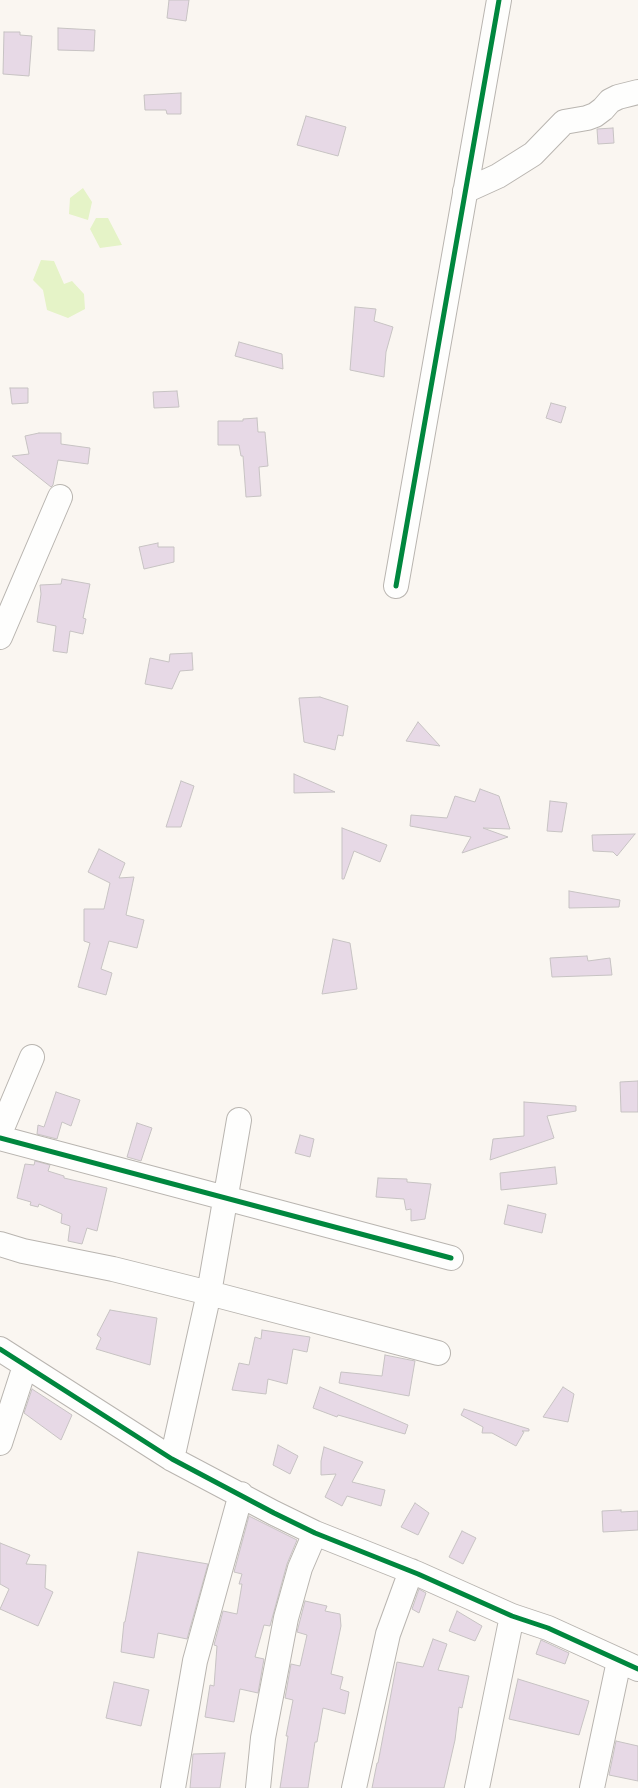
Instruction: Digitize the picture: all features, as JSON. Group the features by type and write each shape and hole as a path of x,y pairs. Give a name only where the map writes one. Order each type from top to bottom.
{"street":[{"path":"396,586 499,0"},
{"path":"465,190 498,176 533,154 564,122 587,118 603,110 610,101 638,92"},
{"path":"0,637 60,497"},
{"path":"0,1133 32,1057"},
{"path":"172,1459 209,1293 239,1120"},
{"path":"0,1138 451,1258"},
{"path":"0,1244 209,1293 438,1353"},
{"path":"0,1349 172,1459 316,1533 411,1571 512,1616 548,1628 628,1665 592,1788"},
{"path":"0,1442 25,1366"},
{"path":"173,1788 195,1661 241,1494"},
{"path":"258,1788 263,1738 286,1618 300,1568 316,1533"},
{"path":"354,1788 388,1634 411,1571"},
{"path":"477,1788 512,1616"}],"green space":[{"path":"83,188 92,202 88,220 69,214 70,198"},
{"path":"96,218 108,218 122,245 100,248 90,229"},
{"path":"41,260 54,261 64,284 72,281 84,294 85,309 68,318 47,310 43,290 33,280"}],"building":[{"path":"169,0 189,0 186,21 167,18"},
{"path":"58,28 95,30 94,51 58,50"},
{"path":"4,32 20,32 20,35 32,36 29,76 3,74"},
{"path":"181,93 181,114 167,114 166,110 145,110 144,95"},
{"path":"306,116 346,127 338,156 297,145"},
{"path":"613,128 614,143 598,144 597,129"},
{"path":"355,307 376,309 374,321 393,327 386,352 384,377 350,370"},
{"path":"239,342 282,354 283,369 235,356"},
{"path":"10,388 28,388 28,403 12,404"},
{"path":"177,391 179,407 154,408 153,392"},
{"path":"551,403 566,407 561,423 546,418"},
{"path":"257,418 258,432 265,432 268,466 259,467 261,496 246,497 243,456 241,456 239,445 218,445 218,421 243,421 243,419"},
{"path":"39,433 61,433 61,444 90,448 88,464 58,460 51,487 12,456 29,454 25,436"},
{"path":"158,543 158,547 174,547 174,562 144,569 139,547"},
{"path":"62,579 90,584 83,618 86,619 83,634 70,631 67,653 53,651 56,626 37,622 41,594 40,585 61,584"},
{"path":"192,653 193,670 180,671 172,689 145,684 150,658 169,662 170,654"},
{"path":"320,697 348,706 343,736 338,735 335,750 304,742 299,698"},
{"path":"418,722 440,746 406,741"},
{"path":"294,774 335,792 294,793"},
{"path":"181,781 194,786 181,827 166,827"},
{"path":"480,789 499,796 510,829 483,828 508,837 462,853 471,837 410,826 411,815 447,818 455,796 475,802"},
{"path":"550,801 567,803 562,832 547,831"},
{"path":"342,828 387,845 380,862 354,851 344,879 342,879"},
{"path":"635,834 617,856 613,852 593,851 592,835"},
{"path":"99,849 125,863 119,878 134,877 126,915 144,920 137,948 109,941 101,969 112,973 106,995 78,987 90,943 84,941 84,909 104,909 110,883 88,872"},
{"path":"569,891 620,900 619,907 569,908"},
{"path":"333,939 350,943 357,989 322,994"},
{"path":"587,956 588,961 610,958 612,975 552,977 550,958"},
{"path":"638,1081 638,1112 621,1112 620,1082"},
{"path":"56,1092 80,1100 71,1126 62,1122 57,1139 37,1134 38,1125 44,1127"},
{"path":"524,1102 576,1106 576,1111 547,1116 554,1138 490,1160 493,1139 524,1136"},
{"path":"137,1123 152,1128 141,1161 127,1157"},
{"path":"300,1135 314,1139 310,1157 295,1153"},
{"path":"35,1161 50,1165 48,1171 64,1176 64,1178 107,1188 97,1231 87,1228 82,1244 68,1241 70,1226 61,1223 62,1214 39,1204 38,1207 30,1205 31,1202 17,1198 25,1164 34,1165"},
{"path":"555,1167 557,1184 501,1190 500,1173"},
{"path":"378,1178 407,1179 407,1182 431,1184 425,1219 411,1221 411,1209 406,1210 404,1199 376,1197"},
{"path":"508,1205 546,1214 542,1233 504,1224"},
{"path":"110,1310 157,1318 150,1365 96,1349 101,1338 97,1335"},
{"path":"262,1330 310,1337 307,1352 293,1349 287,1384 268,1379 266,1394 232,1390 239,1363 249,1365 255,1337 261,1339"},
{"path":"385,1355 415,1361 409,1396 339,1383 341,1372 382,1376"},
{"path":"320,1387 408,1425 405,1434 338,1415 337,1417 313,1408"},
{"path":"563,1387 574,1394 568,1422 543,1417"},
{"path":"32,1389 72,1415 61,1440 24,1413"},
{"path":"464,1409 529,1429 529,1431 522,1431 524,1432 516,1446 492,1433 482,1433 483,1427 461,1415"},
{"path":"278,1445 298,1456 290,1474 273,1465"},
{"path":"324,1447 363,1462 352,1482 385,1490 381,1506 347,1496 342,1506 325,1497 336,1474 321,1475"},
{"path":"415,1503 429,1513 418,1535 401,1527"},
{"path":"621,1510 621,1512 638,1511 638,1530 603,1532 602,1511"},
{"path":"249,1516 297,1540 287,1564 270,1626 264,1625 255,1657 264,1659 258,1693 240,1689 234,1722 205,1717 210,1685 214,1686 217,1646 214,1645 223,1611 237,1614 242,1584 239,1584 242,1574 234,1572"},
{"path":"462,1531 476,1538 463,1564 449,1557"},
{"path":"0,1543 30,1555 26,1564 46,1565 45,1588 53,1592 38,1626 0,1609 9,1589 0,1584"},
{"path":"138,1552 208,1564 187,1639 158,1633 154,1658 121,1652 124,1622"},
{"path":"419,1589 426,1593 419,1613 412,1609"},
{"path":"305,1601 327,1606 325,1611 340,1614 341,1626 331,1674 343,1677 340,1689 349,1692 345,1714 323,1708 317,1742 315,1742 308,1788 280,1788 288,1736 286,1736 293,1700 285,1698 291,1664 300,1666 307,1635 297,1632"},
{"path":"457,1611 482,1626 475,1641 449,1631"},
{"path":"433,1639 447,1644 438,1670 469,1676 462,1708 459,1707 455,1740 444,1788 372,1788 397,1662 423,1667"},
{"path":"541,1640 569,1653 565,1664 536,1654"},
{"path":"518,1679 589,1701 579,1735 509,1719"},
{"path":"114,1682 149,1690 141,1726 106,1718"},
{"path":"616,1741 638,1746 638,1781 609,1775"},
{"path":"225,1753 220,1788 190,1788 193,1754"}],"cycle path":[{"path":"396,586 499,0"},
{"path":"0,1138 451,1258"},
{"path":"0,1349 172,1459 274,1513 315,1533 418,1574 512,1616 548,1628 638,1669"}]}
